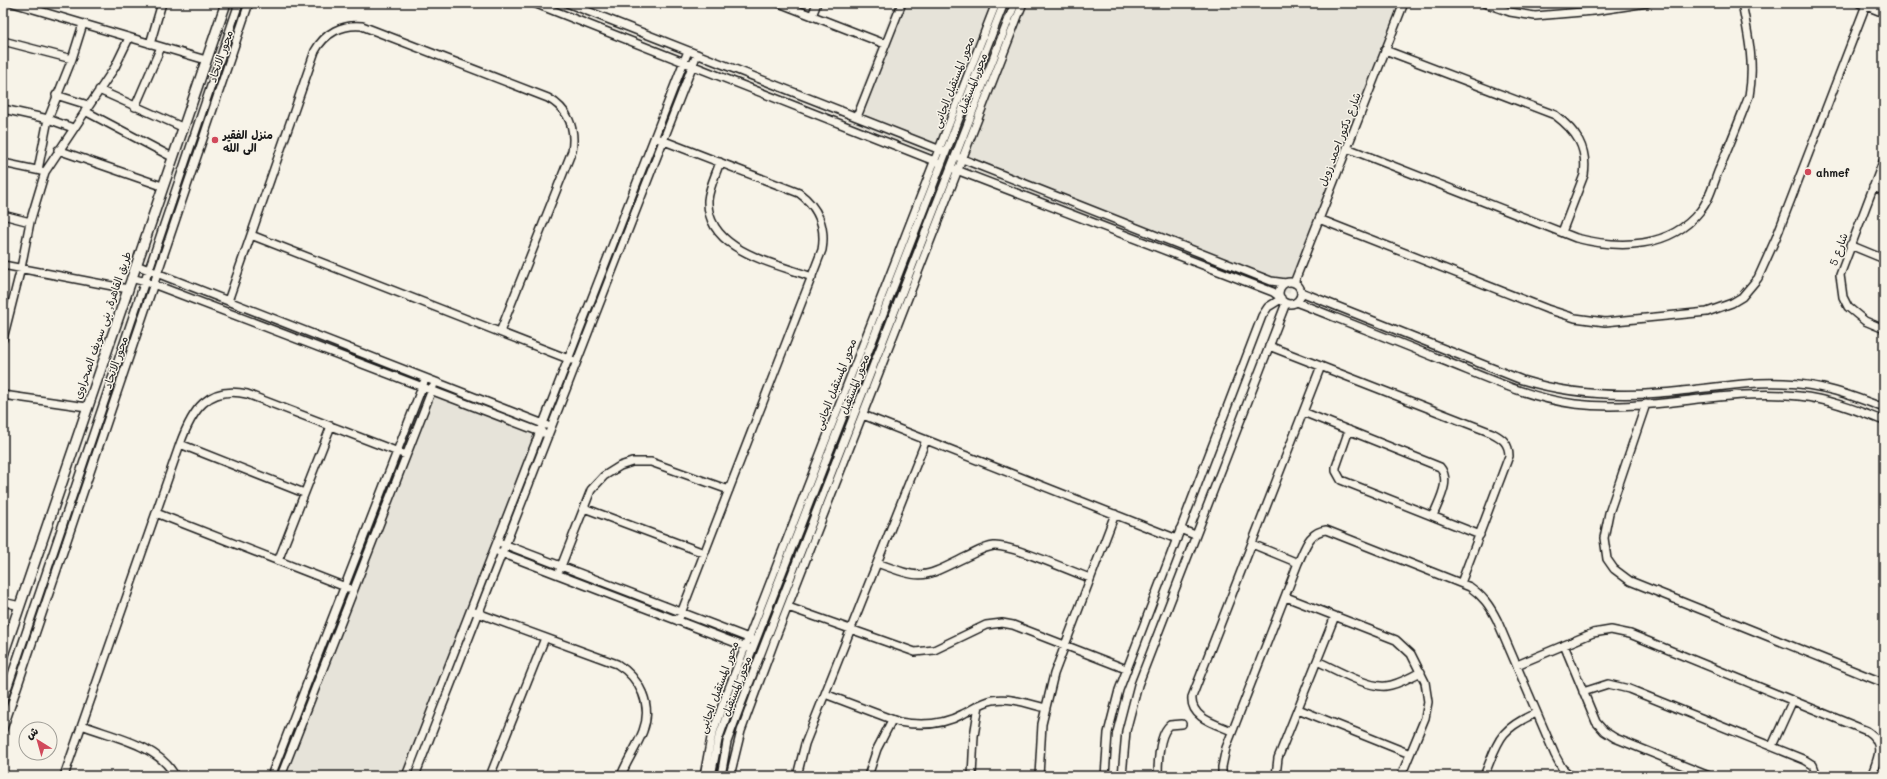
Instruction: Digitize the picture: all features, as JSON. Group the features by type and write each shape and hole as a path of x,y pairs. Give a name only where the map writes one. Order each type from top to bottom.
{"main road":[{"name":"طريق القاهرة, بنى سويف الصحراوى","path":"3,655 182,127 226,3"}],"street":[{"path":"13,3 206,60"},
{"path":"150,44 162,3"},
{"name":"محور الاتحاد","path":"3,701 240,3"},
{"name":"محور الاتحاد","path":"3,729 249,3"},
{"path":"534,3 692,67 1273,292 1283,300"},
{"path":"567,3 959,157 1203,255 1271,281 1294,283 1298,286 1301,292 1300,298 1296,302"},
{"path":"779,3 885,44"},
{"path":"812,16 817,3"},
{"path":"857,117 902,3"},
{"name":"محور المستقبل الجانبى","path":"938,162 996,3"},
{"name":"محور المستقبل","path":"942,151 1004,3"},
{"name":"محور المستقبل","path":"721,776 732,727 950,167 959,157 1015,3"},
{"path":"730,776 741,731 777,634 958,170 959,157 1023,3"},
{"name":"شارع دكتور احمد زويل","path":"1294,283 1404,3"},
{"path":"1484,3 1510,12 1535,16 1586,12 1647,3"},
{"path":"1347,148 1562,232 1597,243 1612,245 1638,244 1657,240 1675,232 1693,219 1702,210 1749,96 1752,64 1742,3"},
{"path":"1319,219 1548,309 1576,318 1605,322 1707,312 1721,309 1742,296 1758,278 1776,238 1863,4 1884,13"},
{"path":"3,339 21,268 41,171 48,119 56,95 72,60 83,24"},
{"path":"228,301 315,51 326,36 343,27 362,26 455,61 554,101 564,111 572,130 572,151 500,332"},
{"path":"41,171 58,150 99,90 114,67 129,38"},
{"path":"3,41 72,60"},
{"path":"135,107 161,47"},
{"path":"1385,50 1555,115 1568,125 1574,132 1583,148 1585,166 1584,175 1562,232"},
{"path":"406,776 688,51"},
{"path":"415,776 697,54"},
{"path":"99,90 182,127"},
{"path":"56,95 87,108 172,157"},
{"path":"3,109 48,119 73,128"},
{"path":"654,138 794,190 814,206 822,224 824,237 822,250 812,277 678,621"},
{"path":"58,150 162,186"},
{"name":"شارع 5","path":"1884,159 1850,245 1840,275 1843,297 1855,315 1864,321 1884,329"},
{"path":"720,162 708,201 710,214 719,233 730,244 744,252 812,277"},
{"name":"محور المستقبل","path":"712,776 714,756 723,724 752,649 752,639 938,162"},
{"path":"3,163 41,171"},
{"path":"1873,187 1884,191"},
{"path":"3,216 30,222"},
{"path":"251,235 577,362"},
{"path":"1850,245 1884,259"},
{"path":"1199,264 1203,255"},
{"path":"3,265 128,288"},
{"path":"136,265 148,271 552,427"},
{"path":"131,278 144,283 153,284 422,386 548,436"},
{"path":"1122,776 1125,738 1132,701 1269,346 1283,300 1280,290 1286,283"},
{"path":"1301,292 1522,380 1560,390 1598,395 1638,395 1750,384 1784,383 1833,390 1884,408"},
{"path":"1105,776 1106,746 1111,719 1126,670 1262,316 1272,303 1283,300 1296,302 1534,395 1561,402 1590,406 1646,404 1752,395 1792,395 1831,402 1884,421"},
{"path":"1269,346 1492,433 1504,441 1508,448 1509,456 1461,583"},
{"path":"1232,731 1196,713 1192,706 1192,701 1321,366"},
{"path":"271,776 426,378"},
{"path":"281,776 435,382"},
{"path":"64,776 180,444 190,418 198,407 208,399 227,392 247,394 406,455"},
{"path":"3,396 87,407"},
{"path":"1646,404 1606,525 1604,549 1614,569 1630,581 1884,683"},
{"path":"1303,412 1440,467 1445,474 1445,482 1433,516"},
{"path":"863,415 1177,538"},
{"path":"278,561 331,426"},
{"path":"1349,430 1336,466 1336,471 1340,480 1480,534"},
{"path":"797,776 805,744 926,440"},
{"path":"180,444 304,493"},
{"path":"558,574 591,490 604,476 620,466 638,461 651,462 729,490"},
{"path":"584,508 704,553"},
{"path":"156,513 353,590"},
{"path":"1039,776 1040,740 1045,708 1054,674 1115,514"},
{"path":"1180,530 1195,535"},
{"path":"1222,776 1224,755 1232,731 1298,563 1310,538 1315,534 1326,530 1461,583 1470,587 1486,601 1497,620 1559,764 1571,776"},
{"path":"497,542 764,644"},
{"path":"1252,544 1298,563"},
{"path":"877,563 911,576 922,576 936,572 984,548 1000,546 1090,578"},
{"path":"494,550 761,652"},
{"path":"1286,596 1402,644 1411,654 1421,672 1427,689 1428,709 1401,776"},
{"path":"3,602 20,606"},
{"path":"788,607 915,652 934,650 986,625 1002,623 1013,624 1126,670"},
{"path":"470,610 617,664 629,672 638,683 645,703 645,724 621,776"},
{"path":"1276,776 1278,758 1335,616"},
{"path":"769,631 777,634"},
{"path":"1517,665 1593,633 1602,631 1620,631 1873,734 1877,740 1880,752 1871,776"},
{"path":"490,776 545,638"},
{"name":"محور المستقبل الجانبى","path":"704,776 707,754 716,722 745,646 752,639"},
{"path":"1564,645 1596,722 1610,735 1709,776"},
{"path":"1317,661 1371,685 1381,686 1397,684 1421,672"},
{"path":"1584,692 1601,685 1615,684 1622,686 1809,762 1816,769 1817,776"},
{"path":"825,694 892,720 908,724 936,723 954,719 979,705 993,700 1009,699 1045,708"},
{"path":"1772,746 1792,702"},
{"path":"972,776 974,736 979,705"},
{"path":"1298,709 1410,754"},
{"path":"1484,776 1497,745 1505,731 1517,721 1536,712"},
{"path":"868,776 877,749 892,720"},
{"path":"1158,776 1160,754 1165,732 1170,725 1182,724"},
{"path":"82,725 151,750 167,763 175,776"}],"shaded area":[{"path":"895,3 1400,3 1289,294 849,121"},
{"path":"428,385 546,430 410,776 276,776"}],"place":[{"name":"منزل الفقير الى الله","path":"215,140"},
{"name":"ahmef","path":"1808,172"}]}
